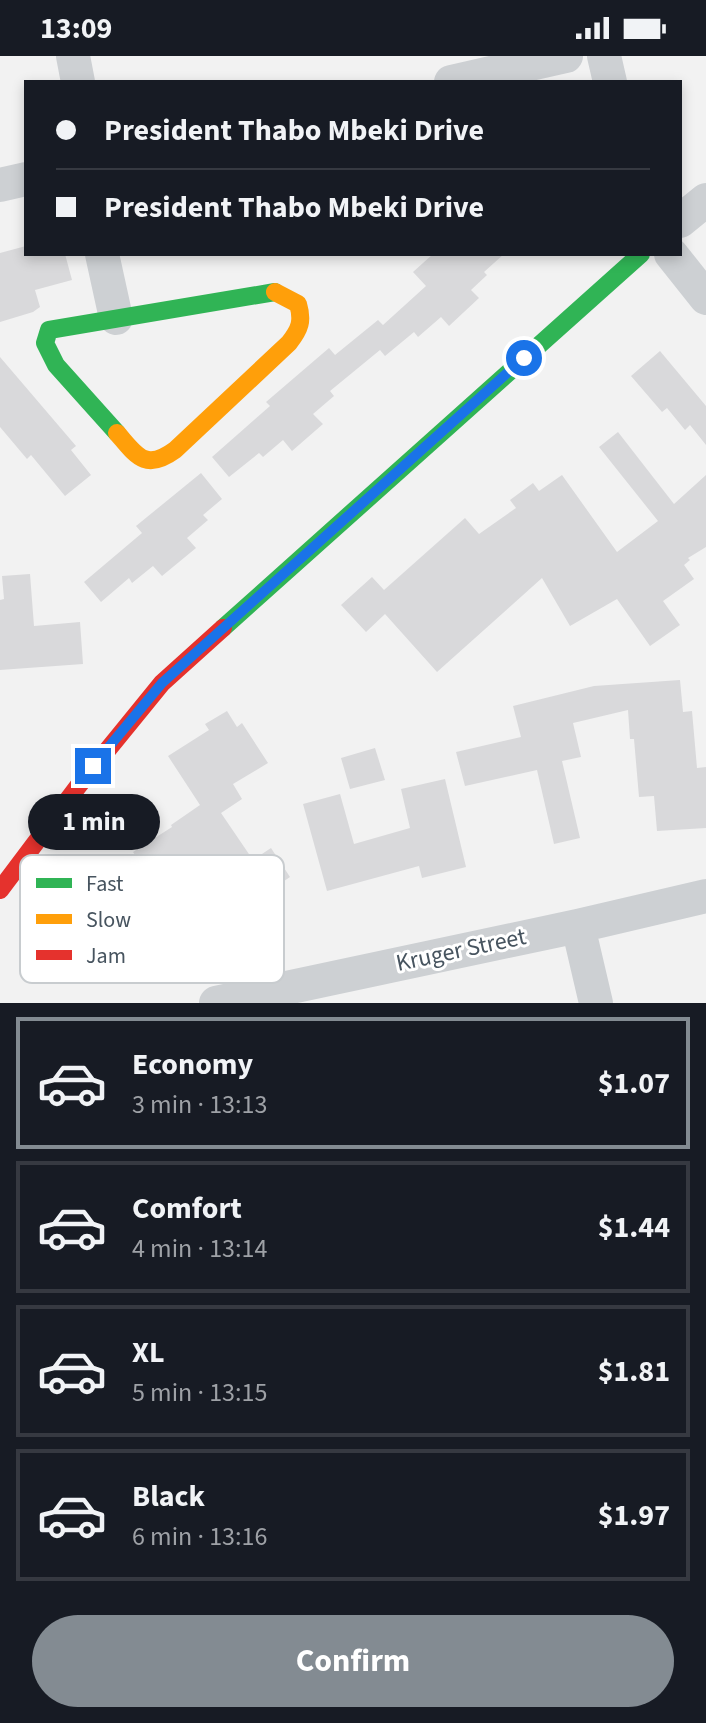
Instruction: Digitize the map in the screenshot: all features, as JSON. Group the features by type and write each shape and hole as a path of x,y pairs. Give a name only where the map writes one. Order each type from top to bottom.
{"street":[{"path":"73,56 78,80"},
{"path":"460,80 566,56"},
{"path":"604,56 610,80"},
{"path":"0,185 24,179"},
{"path":"682,219 706,200"},
{"path":"102,256 116,318"},
{"path":"26,855 71,794 162,683 639,256"},
{"path":"673,256 706,298"},
{"path":"275,292 298,304 302,327 289,343 175,450 159,461 148,461 138,457 56,365 45,343 49,330 116,318 275,292"},
{"path":"0,890 20,863"},
{"name":"Kruger Street","path":"216,1003 706,896"},
{"path":"578,926 596,1003"}],"building":[{"path":"24,247 24,256 66,256 72,280 35,290 40,307 0,322 0,253"},
{"path":"431,256 502,256 484,272 487,275 471,290 479,298 449,326 441,317 418,337 414,332 385,356 380,350 330,391 334,396 313,414 323,424 292,451 283,440 263,457 259,453 229,477 212,457 270,406 266,402 329,348 335,355 378,320 383,325 426,286 413,272"},
{"path":"660,351 706,406 706,445 690,425 685,430 667,408 662,412 631,376"},
{"path":"0,357 76,446 71,450 91,475 65,496 31,455 27,459 0,427"},
{"path":"618,432 674,504 706,475 706,547 688,558 690,560 684,565 694,579 663,601 680,625 650,646 617,599 570,626 542,578 437,672 385,614 366,632 341,605 372,577 384,590 465,518 479,534 516,508 510,500 533,483 539,491 562,475 617,552 658,521 599,447"},
{"path":"201,473 222,499 203,515 208,520 187,538 196,548 162,576 153,566 132,583 129,578 101,602 84,582 142,533 136,526"},
{"path":"30,574 34,626 80,622 83,664 0,670 0,600 4,599 2,576"},
{"path":"680,680 683,712 692,711 697,768 706,767 706,828 657,831 654,796 639,797 628,710 573,723 581,757 562,761 580,838 554,844 537,770 465,786 456,752 521,737 513,706 594,686"},
{"path":"227,711 237,727 242,723 268,763 233,784 242,799 221,813 250,855 135,855 133,852 200,805 168,756 209,730 205,724"},
{"path":"375,748 385,780 350,789 341,758"},
{"path":"445,779 466,867 422,878 419,866 327,891 303,804 340,794 354,844 410,828 401,789"},
{"path":"271,848 276,855 260,855"}],"traffic: fast":[{"path":"223,628 639,256"},
{"path":"117,433 56,365 45,343 49,330 275,292"}],"traffic: slow":[{"path":"117,433 136,454 148,460 156,460 175,450 296,333 300,325 298,304 275,292"}],"traffic: jam":[{"path":"26,855 162,683 223,628"},
{"path":"0,890 20,863"}],"route":[{"path":"93,766 162,683 524,358"}]}
